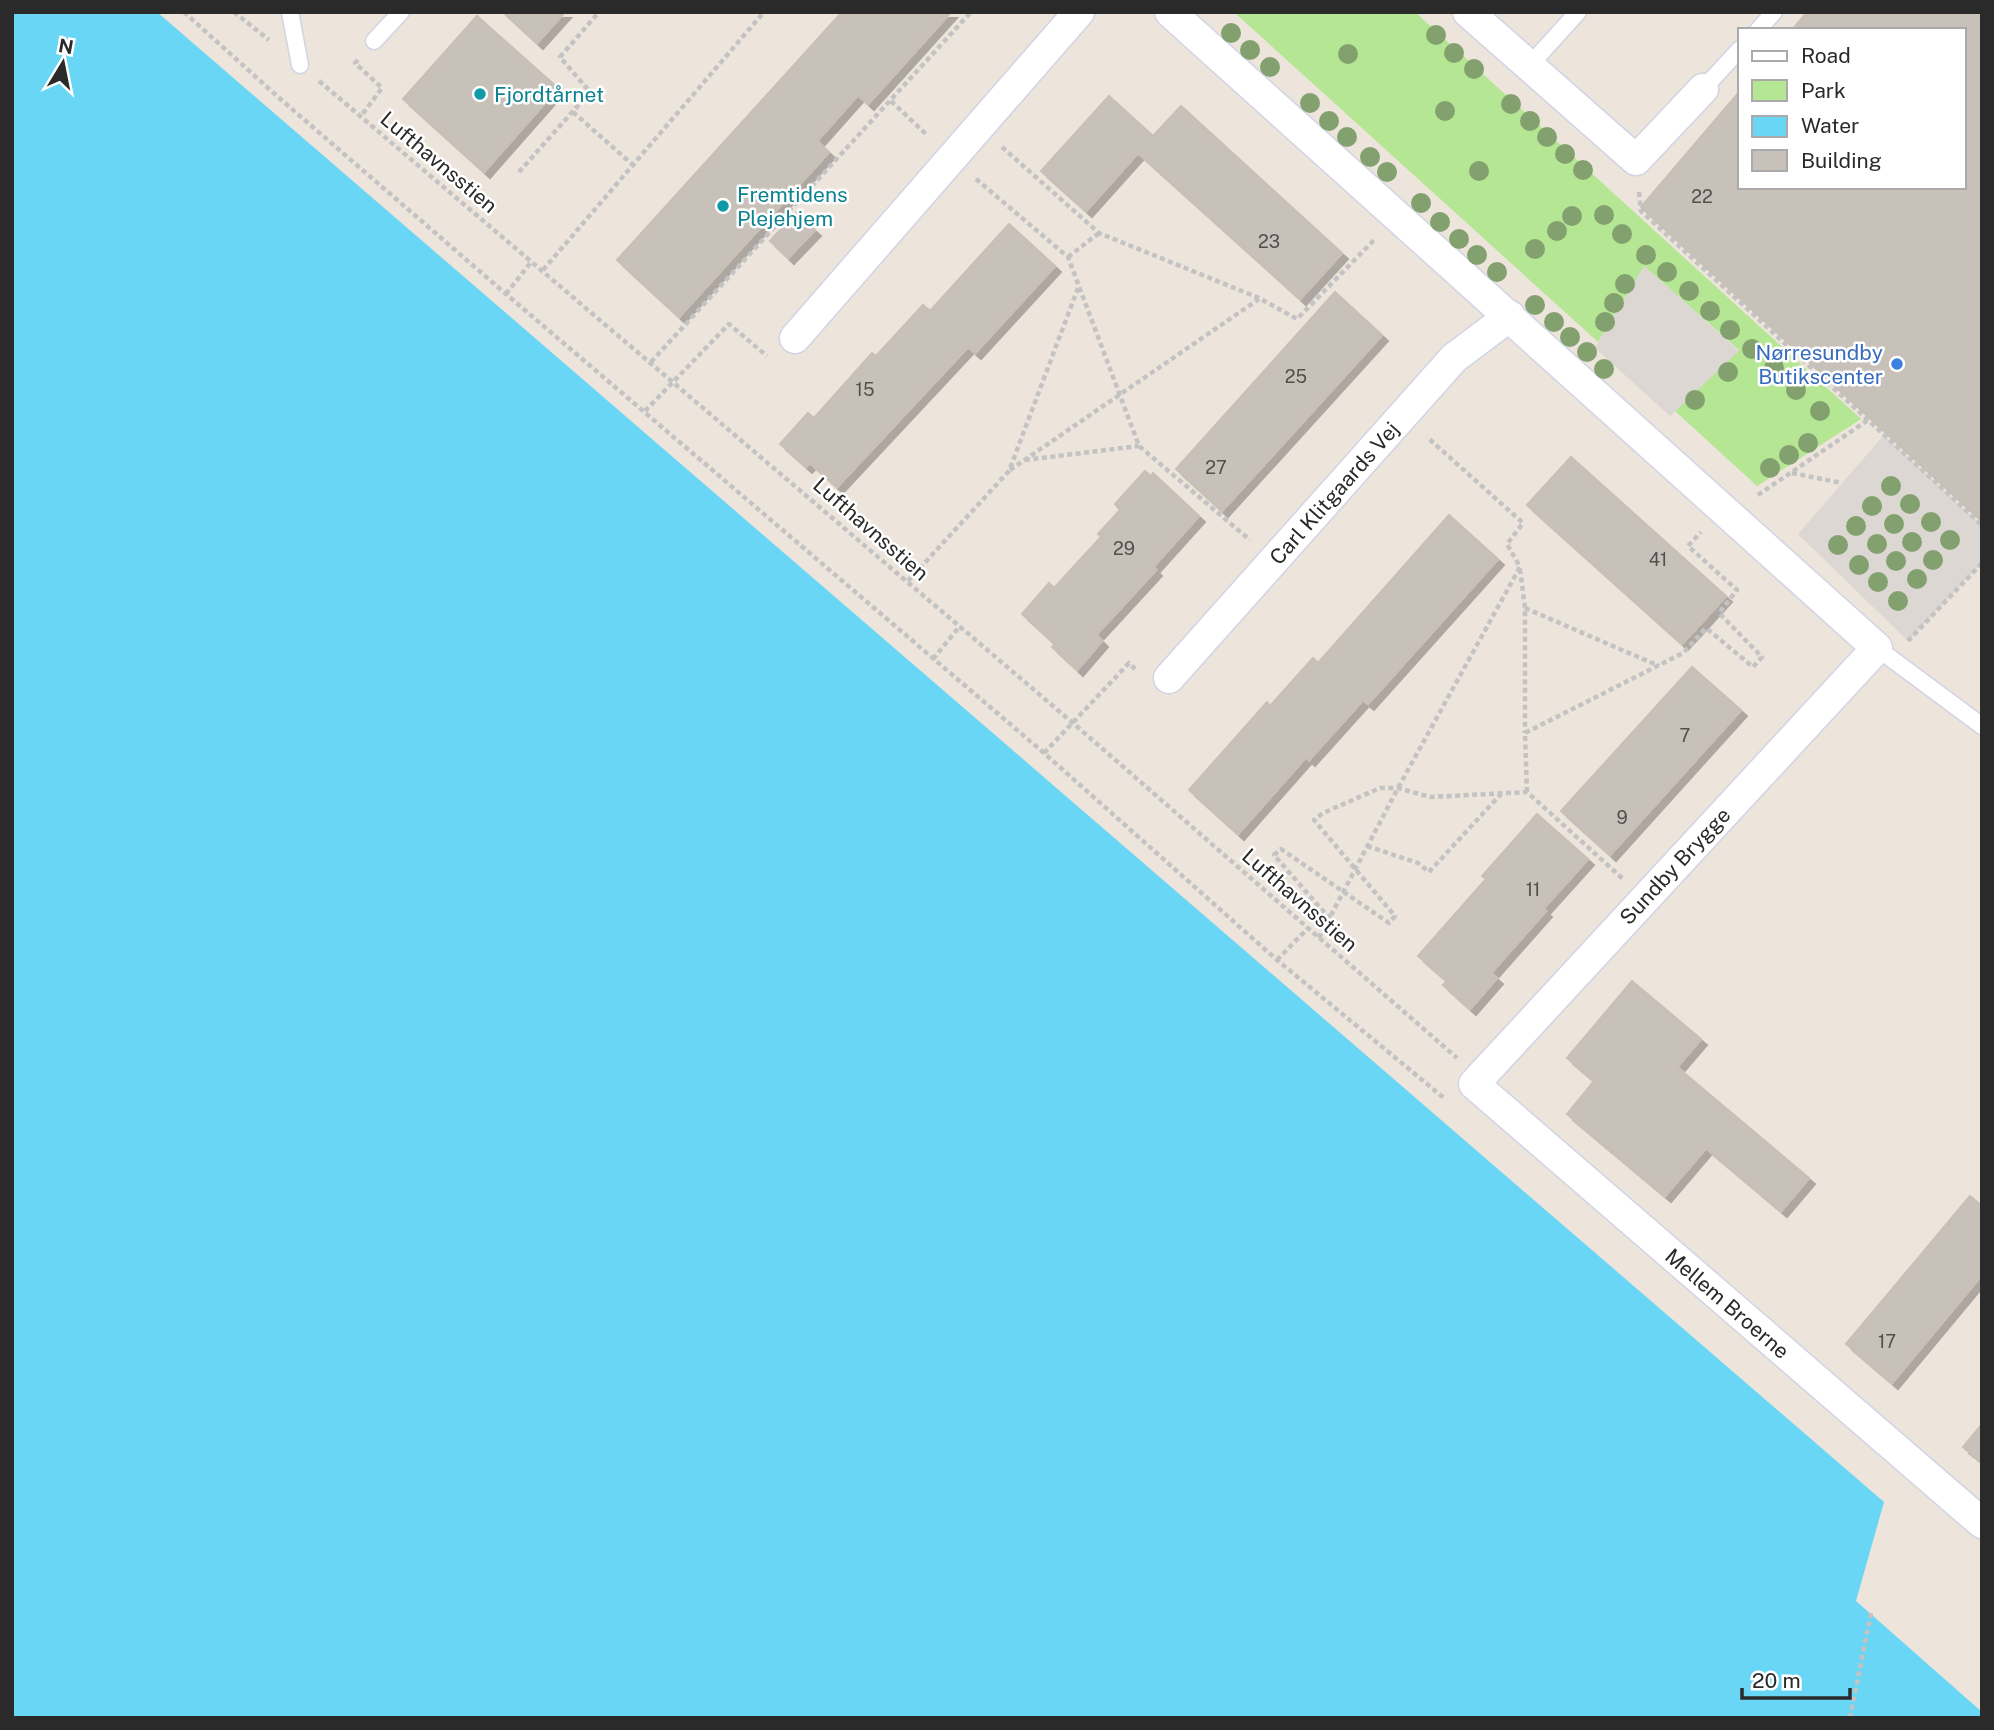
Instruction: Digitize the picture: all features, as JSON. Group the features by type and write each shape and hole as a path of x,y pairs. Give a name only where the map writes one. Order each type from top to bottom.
{"street":[{"path":"795,338 1079,12"},
{"path":"1170,12 1877,648"},
{"path":"1468,12 1636,160 1703,89"},
{"name":"Carl Klitgaards Vej","path":"1169,678 1454,358 1510,316"},
{"name":"Sundby Brygge","path":"1474,1084 1877,648"},
{"name":"Mellem Broerne","path":"1474,1084 1982,1523"}],"lane":[{"path":"290,12 300,65"},
{"path":"374,41 401,12"},
{"path":"1529,66 1578,12"},
{"path":"1760,28 1774,12"},
{"path":"1703,89 1738,51"},
{"path":"1877,648 1982,726"}],"path":[{"path":"184,12 506,294 1044,753 1277,960 1452,1105 1474,1084"},
{"name":"Lufthavnsstien","path":"234,12 652,362 1073,723 1458,1058 1474,1084"},
{"path":"519,172 590,92 559,57 598,12"},
{"path":"543,270 764,12"},
{"path":"652,362 971,12"},
{"path":"361,116 382,88 355,63 374,41"},
{"path":"891,101 952,158 1068,257 1139,446 1274,561"},
{"path":"573,111 633,165"},
{"path":"980,127 1099,233 1259,298 1297,318 1398,216"},
{"path":"1636,160 1641,211 1982,525"},
{"path":"1068,257 1099,233"},
{"path":"506,294 532,261"},
{"path":"1009,471 1078,287"},
{"path":"908,581 1009,471 1259,298"},
{"path":"645,411 729,324 768,358"},
{"path":"1403,416 1523,523 1507,544 1520,567 1525,608 1527,792"},
{"path":"1758,495 1868,421"},
{"path":"1023,461 1139,446"},
{"path":"1791,473 1842,483"},
{"path":"1525,733 1683,653 1706,628 1753,667 1762,657 1718,613 1737,590 1688,547 1722,508"},
{"path":"1877,648 1908,641 1982,563"},
{"path":"1319,938 1520,567"},
{"path":"1525,608 1659,666"},
{"path":"933,659 960,626"},
{"path":"1044,753 1073,723"},
{"path":"1330,919 1274,855 1281,849 1389,923 1395,916 1314,820 1323,813 1380,788 1398,788 1430,797 1527,792 1645,899"},
{"path":"1367,846 1418,863 1429,872 1502,793"},
{"path":"1277,960 1308,928"},
{"path":"1850,1718 1871,1612"}],"green space":[{"path":"1234,12 1415,12 1861,419 1757,486 1675,411 1739,350 1644,266 1598,342"}],"shaded area":[{"path":"1644,266 1739,351 1670,416 1595,348"},
{"path":"1884,435 1982,525 1982,563 1908,641 1798,534"}],"water":[{"path":"12,12 157,12 1884,1502 1856,1601 1982,1712 1982,1718 12,1718"}],"building":[{"path":"503,12 565,12 537,43"},
{"name":"Fremtidens Plejehjem","path":"842,12 951,12 868,104 858,95 817,141 829,152 679,317 617,260"},
{"name":"Nørresundby Butikscenter","path":"1807,12 1982,12 1982,521 1641,207 1738,93 1738,189 1966,189 1966,28 1794,28"},
{"name":"Fjordtårnet","path":"477,16 558,88 484,172 403,99"},
{"path":"1109,96 1153,136 1181,106 1342,253 1300,299 1138,153 1086,211 1041,171"},
{"path":"796,213 815,230 788,258 770,241"},
{"path":"1009,224 1055,266 975,353 968,347 837,487 810,463 806,467 780,444 808,413 814,418 872,353 876,356 923,305 930,311"},
{"path":"1335,292 1382,335 1222,511 1176,469"},
{"path":"1571,457 1726,596 1682,644 1527,505"},
{"path":"1145,471 1151,476 1153,473 1199,516 1153,567 1156,570 1096,635 1102,641 1077,670 1052,647 1055,644 1022,614 1049,583 1054,588 1101,537 1098,534 1120,510 1115,504"},
{"path":"1449,515 1498,559 1368,704 1363,700 1309,760 1306,757 1238,834 1189,790 1267,702 1270,706 1313,658 1318,663"},
{"path":"1692,667 1741,710 1610,855 1561,811"},
{"path":"1537,814 1588,859 1491,973 1497,978 1470,1009 1443,985 1447,981 1418,956 1486,879 1482,876"},
{"path":"1632,981 1701,1039 1677,1067 1809,1178 1781,1211 1706,1148 1665,1196 1567,1114 1594,1081 1567,1058"},
{"path":"1970,1196 1982,1206 1982,1275 1892,1383 1846,1344"},
{"path":"1982,1424 1982,1462 1963,1447"}],"place":[{"name":"Fjordtårnet","path":"480,94"},
{"name":"Fremtidens Plejehjem","path":"723,206"},
{"name":"Nørresundby Butikscenter","path":"1897,364"}]}
